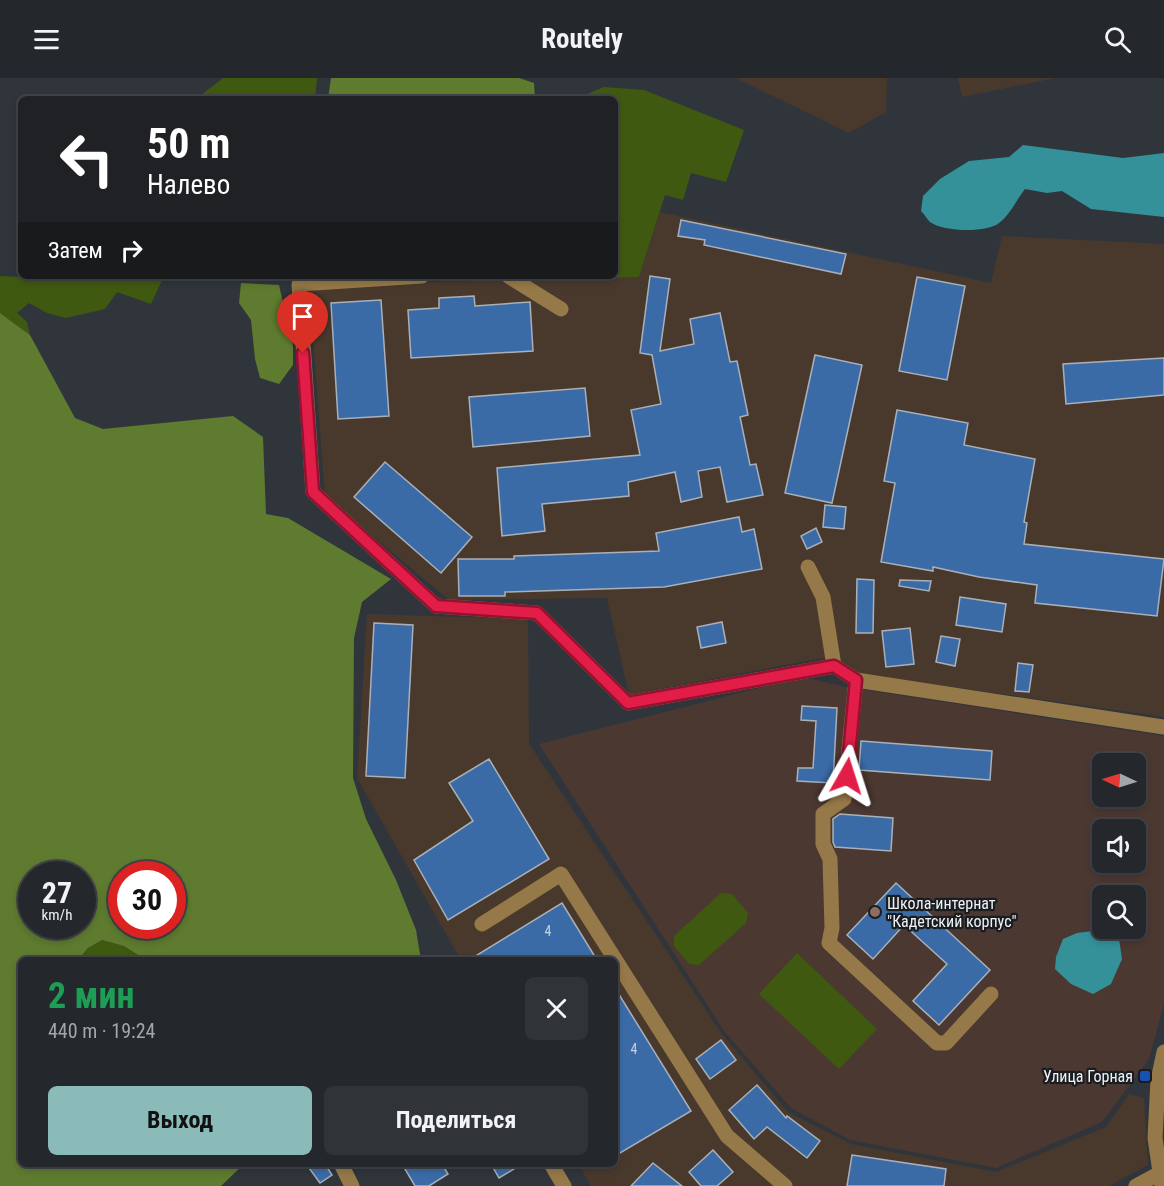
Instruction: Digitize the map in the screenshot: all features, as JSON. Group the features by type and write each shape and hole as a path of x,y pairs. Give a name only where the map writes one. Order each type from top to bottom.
{"street":[{"path":"376,279 299,284 313,492 436,606 537,613 628,703 834,666 856,680 1164,727"},
{"path":"513,279 561,309"},
{"path":"808,567 823,597 834,666"},
{"path":"856,680 844,800 823,814 823,844 830,859 832,928 829,943 937,1043 946,1043 991,994"},
{"path":"482,924 561,874 614,957"},
{"path":"618,964 727,1136 785,1186"},
{"path":"1136,1186 1161,1179 1155,1138 1160,1110 1158,1080 1164,1052"},
{"path":"342,1167 352,1186"},
{"path":"553,1167 564,1186"}],"shaded area":[{"path":"736,78 887,78 886,112 849,133"},
{"path":"958,78 1055,78 962,97"},
{"path":"660,212 991,283 1002,236 1164,244 1164,717 854,673 822,658 629,695 607,598 449,600 325,496 309,285 639,277"},
{"path":"367,614 528,619 529,744 722,1034 788,1112 851,1144 996,1172 1106,1127 1129,1094 1144,1098 1148,1165 1109,1186 591,1186 580,1167 618,1167 618,957 459,957 357,778"},
{"name":"Школа-интернат \"Кадетский корпус\"","path":"802,677 846,687 1164,736 1164,1004 1149,1059 1102,1122 996,1168 850,1140 791,1108 724,1031 539,744"}],"green space":[{"path":"223,78 317,78 315,96 200,96"},
{"path":"331,78 519,78 534,83 535,96 328,96"},
{"path":"604,87 644,90 744,130 726,182 691,173 683,200 665,195 639,277 618,278 618,96 582,96"},
{"path":"0,276 18,277 18,279 163,279 151,304 117,292 105,309 66,318 47,313 29,303 17,313 27,322 30,335 0,313"},
{"path":"514,279 576,279 514,281"},
{"path":"241,283 279,285 293,346 293,365 279,384 260,378 255,359 251,320 239,303"},
{"path":"0,313 30,335 75,418 103,429 233,416 263,437 266,514 288,518 391,579 362,602 354,638 353,778 366,819 396,880 416,930 420,957 141,957 124,946 102,940 88,948 80,957 18,957 18,1167 241,1167 221,1186 0,1186"},
{"path":"721,893 732,894 748,913 746,923 699,965 689,964 674,946 674,936"},
{"path":"102,940 124,946 141,957 80,957 88,948"},
{"path":"797,953 877,1029 839,1069 759,994"}],"water":[{"path":"1023,145 1123,158 1164,153 1164,217 1091,209 1062,191 1047,193 1025,189 999,223 985,228 965,230 945,228 930,222 921,211 923,196 940,179 969,161 1009,157"},
{"path":"1092,931 1092,939 1119,939 1122,959 1111,984 1093,994 1071,984 1055,969 1056,957 1063,939 1077,933"}],"building":[{"path":"681,220 846,254 841,274 704,245 705,240 678,236"},
{"path":"650,276 670,279 660,351 694,344 690,319 720,313 730,362 737,361 748,415 740,417 750,465 756,464 763,495 727,502 720,467 698,471 702,497 681,502 675,472 628,482 629,496 542,504 545,531 502,536 497,468 640,455 631,410 661,404 652,355 640,353"},
{"path":"917,277 965,286 947,380 899,371"},
{"path":"474,296 475,306 530,302 533,351 411,358 408,310 439,308 439,298"},
{"path":"381,300 389,416 338,419 331,303"},
{"path":"815,355 862,365 832,503 785,493"},
{"path":"1164,358 1164,395 1066,404 1063,364"},
{"path":"585,388 590,436 473,447 469,397"},
{"path":"897,410 968,423 964,445 1035,459 1024,522 1027,523 1024,544 1164,559 1157,616 1035,603 1037,585 979,577 933,567 933,571 881,562 895,483 884,481"},
{"path":"385,462 472,537 441,573 354,497"},
{"path":"825,505 846,507 844,529 823,527"},
{"path":"739,517 742,532 754,529 762,569 664,587 505,592 505,596 459,596 458,559 514,559 514,556 659,551 656,533"},
{"path":"816,528 822,542 807,549 801,536"},
{"path":"857,579 874,580 873,633 856,633"},
{"path":"900,580 931,581 929,591 899,586"},
{"path":"960,597 1006,604 1002,632 956,625"},
{"path":"722,622 726,643 701,648 697,627"},
{"path":"374,623 413,625 405,778 366,776"},
{"path":"910,628 914,664 886,667 882,631"},
{"path":"941,636 960,639 955,666 936,662"},
{"path":"1018,663 1033,665 1029,692 1015,691"},
{"path":"802,706 837,708 833,783 797,781 798,768 813,768 816,721 801,720"},
{"path":"861,741 992,751 990,780 859,770"},
{"path":"489,759 549,859 448,920 414,860 473,821 449,783"},
{"path":"840,814 893,818 891,851 835,847 833,819"},
{"path":"896,883 990,970 939,1025 913,1001 947,964 904,925 873,959 847,935"},
{"path":"562,903 595,957 474,957"},
{"path":"618,993 691,1111 618,1154"},
{"path":"721,1040 736,1060 710,1079 696,1059"},
{"path":"757,1085 786,1118 787,1116 820,1141 807,1158 767,1127 754,1139 729,1110"},
{"path":"713,1150 733,1172 717,1186 701,1186 689,1172"},
{"path":"852,1155 946,1169 944,1186 847,1186"},
{"path":"653,1163 682,1186 631,1186"},
{"path":"327,1167 332,1175 320,1183 309,1168"},
{"path":"404,1167 444,1167 448,1174 429,1186 415,1186"},
{"path":"493,1167 517,1167 499,1178"}],"place":[{"name":"Школа-интернат \"Кадетский корпус\"","path":"875,912"},
{"name":"Улица Горная","path":"1145,1076"}],"route":[{"path":"303,353 313,492 436,606 537,613 628,703 834,666 856,680 847,776"}]}
